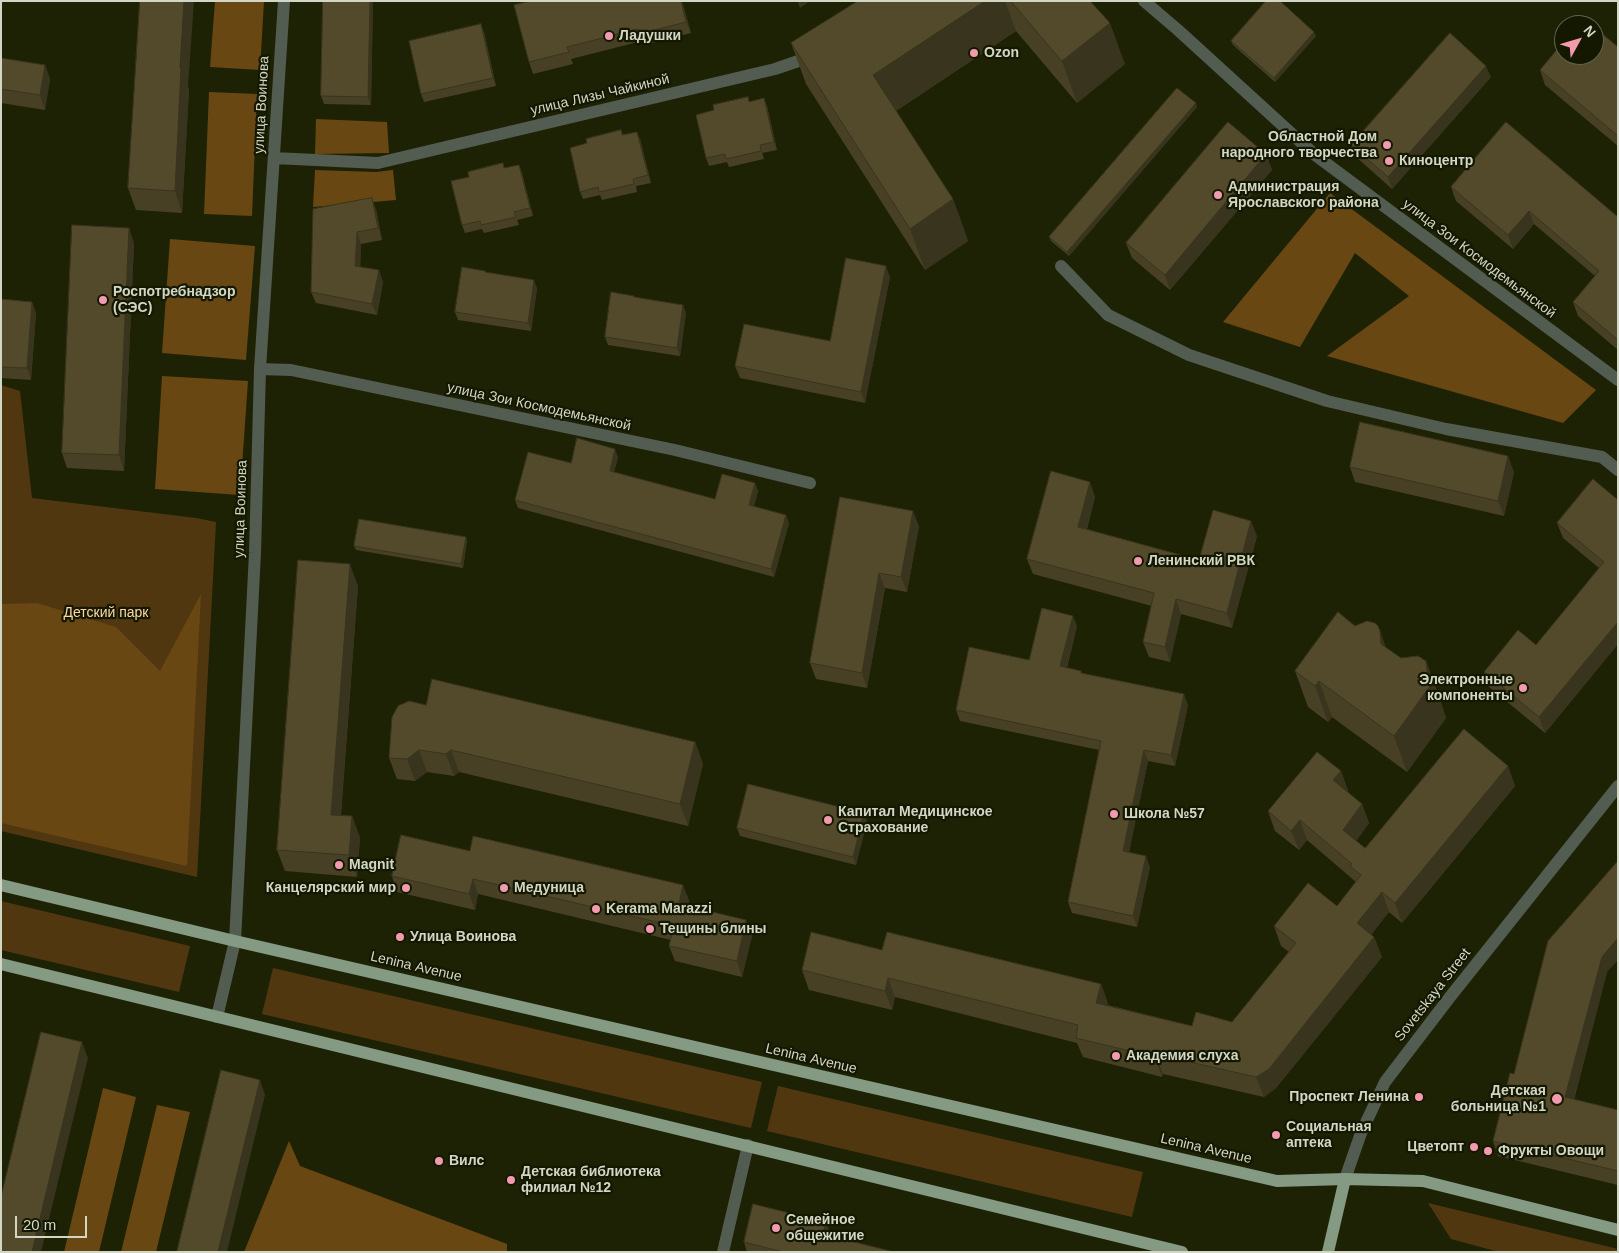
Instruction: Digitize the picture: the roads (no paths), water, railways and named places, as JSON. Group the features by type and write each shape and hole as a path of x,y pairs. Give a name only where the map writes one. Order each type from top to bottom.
{"main road":[{"name":"Lenina Avenue","path":"1,885 235,941 1277,1180 1423,1181 1618,1230"},
{"path":"1,964 1182,1252"},
{"name":"Sovetskaya Street","path":"1328,1252 1345,1179"}],"street":[{"name":"улица Воинова","path":"217,1017 235,941 255,553 260,369 284,1"},
{"name":"улица Зои Космодемьянской","path":"1144,1 1315,155 1618,380"},
{"name":"улица Лизы Чайкиной","path":"274,158 378,163 775,69 823,53"},
{"path":"1061,266 1108,315 1189,354 1327,401 1446,429 1602,457 1618,470"},
{"name":"улица Зои Космодемьянской","path":"260,369 291,370 675,450 810,483"},
{"name":"Sovetskaya Street","path":"1345,1179 1361,1133 1385,1082 1618,786"},
{"path":"723,1252 748,1145"}],"place":[{"name":"Ладушки","path":"609,36"},
{"name":"Ozon","path":"974,53"},
{"name":"Областной Дом народного творчества","path":"1387,145"},
{"name":"Киноцентр","path":"1389,161"},
{"name":"Администрация Ярославского района","path":"1218,195"},
{"name":"Роспотребнадзор (СЭС)","path":"103,300"},
{"name":"Ленинский РВК","path":"1138,561"},
{"name":"Электронные компоненты","path":"1523,688"},
{"name":"Школа №57","path":"1114,814"},
{"name":"Капитал Медицинское Страхование","path":"828,820"},
{"name":"Magnit","path":"339,865"},
{"name":"Канцелярский мир","path":"406,888"},
{"name":"Медуница","path":"504,888"},
{"name":"Kerama Marazzi","path":"596,909"},
{"name":"Тещины блины","path":"650,929"},
{"name":"Улица Воинова","path":"400,937"},
{"name":"Академия слуха","path":"1116,1056"},
{"name":"Проспект Ленина","path":"1419,1097"},
{"name":"Детская больница №1","path":"1557,1099"},
{"name":"Социальная аптека","path":"1276,1135"},
{"name":"Цветопт","path":"1474,1147"},
{"name":"Фрукты Овощи","path":"1488,1151"},
{"name":"Вилс","path":"439,1161"},
{"name":"Детская библиотека филиал №12","path":"511,1180"},
{"name":"Семейное общежитие","path":"776,1228"}],"park label":[{"name":"Детский парк","path":"106,613"}]}
